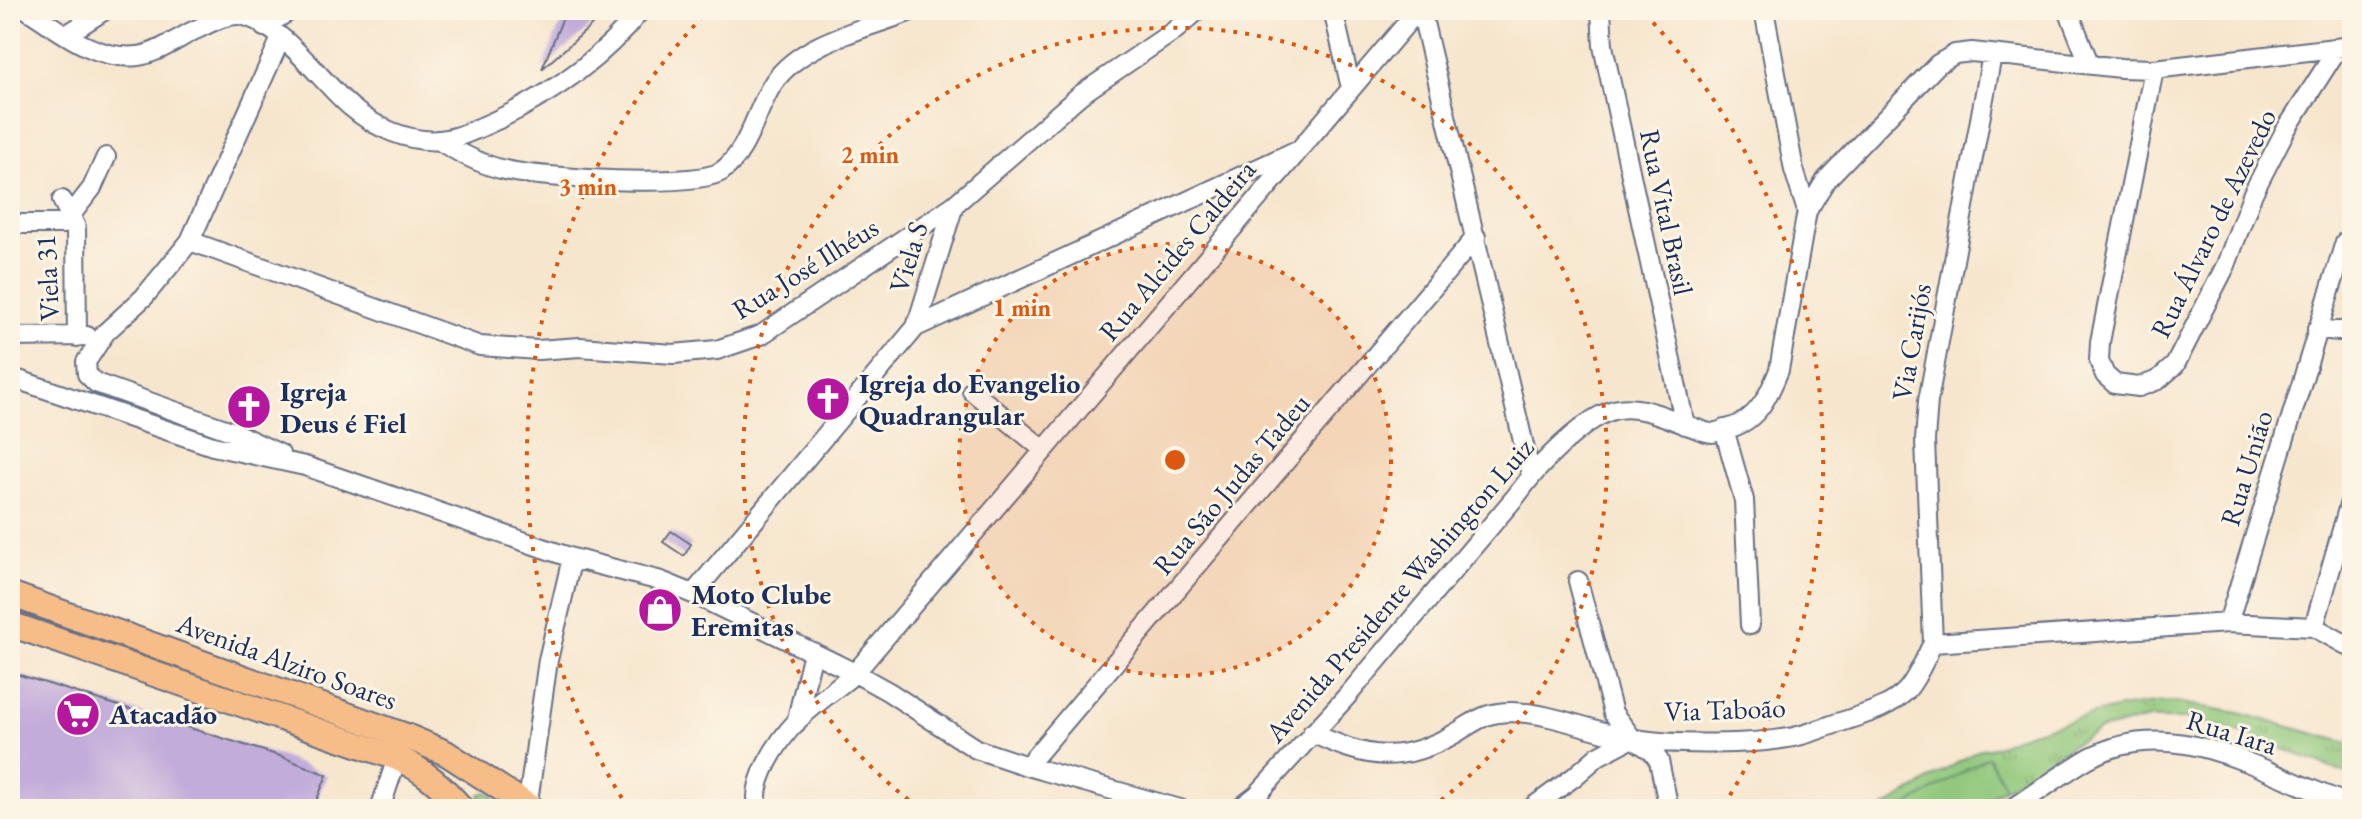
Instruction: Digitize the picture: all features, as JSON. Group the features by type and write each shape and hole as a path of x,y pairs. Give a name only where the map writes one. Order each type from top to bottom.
{"main road":[{"name":"Avenida Alziro Soares","path":"10,594 406,736 446,753 529,808"},
{"name":"Avenida Alziro Soares","path":"10,624 397,758 435,780 462,809"}],"street":[{"path":"28,10 101,53 141,56 223,18 240,15 281,38 350,107 377,127 402,135 438,140 504,170 604,181 704,178 721,171 737,153 775,82 788,68 829,43 913,10"},
{"path":"66,35 105,10"},
{"path":"264,27 291,10"},
{"name":"Rua José Ilhéus","path":"190,241 480,346 538,350 580,347 673,354 717,350 761,335 954,205 1080,95 1174,31 1198,10"},
{"path":"1333,10 1351,88"},
{"path":"1420,10 1531,475"},
{"name":"Rua Alcides Caldeira","path":"796,723 855,673 1420,10"},
{"name":"Rua Vital Brasil","path":"1601,10 1603,46 1685,425"},
{"path":"1764,10 1794,170 1807,211"},
{"path":"2068,10 2089,63"},
{"path":"438,140 470,132 547,94 595,59 635,14"},
{"path":"281,38 190,241 144,297 105,333 86,362 87,374 96,383 231,431 305,466 572,558 661,581 855,673 976,749 1180,809"},
{"path":"1685,425 1711,433 1737,426 1758,412 1770,392 1785,341 1807,211 1826,180 1938,64 1955,54 2154,69 2345,47"},
{"name":"Rua Álvaro de Azevedo","path":"2154,69 2100,342 2099,361 2105,375 2115,384 2139,387 2158,380 2175,365 2226,265 2253,193 2278,143 2345,47"},
{"name":"Via Carijós","path":"1933,643 1925,440 1928,401 1992,55"},
{"path":"693,594 916,327 1300,149"},
{"name":"Viela 31","path":"10,224 64,224 92,188 106,157"},
{"path":"1211,191 1220,190 1227,194 1239,213 1237,223"},
{"name":"Viela 31","path":"62,200 76,227 77,337"},
{"name":"Viela S","path":"916,327 954,205"},
{"name":"Rua São Judas Tadeu","path":"1027,766 1251,506 1476,237"},
{"name":"Rua União","path":"2228,623 2345,242"},
{"path":"2317,329 2352,332"},
{"path":"10,337 77,337 105,333"},
{"path":"10,377 213,446 305,466"},
{"path":"972,391 1044,450"},
{"name":"Avenida Presidente Washington Luiz","path":"1239,809 1257,795 1312,733 1531,475 1577,433 1605,412 1620,409 1643,410 1685,425"},
{"path":"1724,429 1744,500 1750,625"},
{"path":"2314,627 2352,495"},
{"path":"529,808 548,660 572,558"},
{"path":"1578,581 1613,713 1632,738 1652,751 1659,761 1669,809"},
{"path":"1933,643 2228,623 2314,627 2352,648"},
{"name":"Via Taboão","path":"1312,733 1350,751 1396,755 1432,744 1488,713 1514,712 1632,738 1711,743 1794,737 1880,710 1906,690 1933,643"},
{"path":"759,809 755,799 756,785 796,723 813,652"},
{"path":"1530,809 1598,756 1632,738"},
{"name":"Rua Iara","path":"2012,809 2091,757 2129,744 2163,741 2192,744 2238,758 2323,796 2352,805"},
{"path":"380,809 397,758"}],"green space":[{"path":"2176,702 2239,713 2352,744 2352,776 2233,729 2186,719 2149,719 2099,730 1972,809 1882,809 1980,749 2101,712"},
{"path":"1988,757 2005,787 1972,809 1902,809"},
{"path":"488,792 506,809 482,809 480,794"}],"building":[{"path":"566,10 603,10 591,26 542,69"},
{"name":"Igreja do Evangelio Quadrangular","path":"824,384 840,400 830,411 813,394"},
{"path":"671,531 691,544 684,556 663,542"},
{"name":"Atacadão","path":"10,672 280,756 327,775 313,809 10,809"}],"place":[{"name":"Igreja do Evangelio Quadrangular","path":"828,399"},
{"name":"Igreja Deus é Fiel","path":"249,407"},
{"name":"Moto Clube Eremitas","path":"660,610"},
{"name":"Atacadão","path":"78,714"}]}
